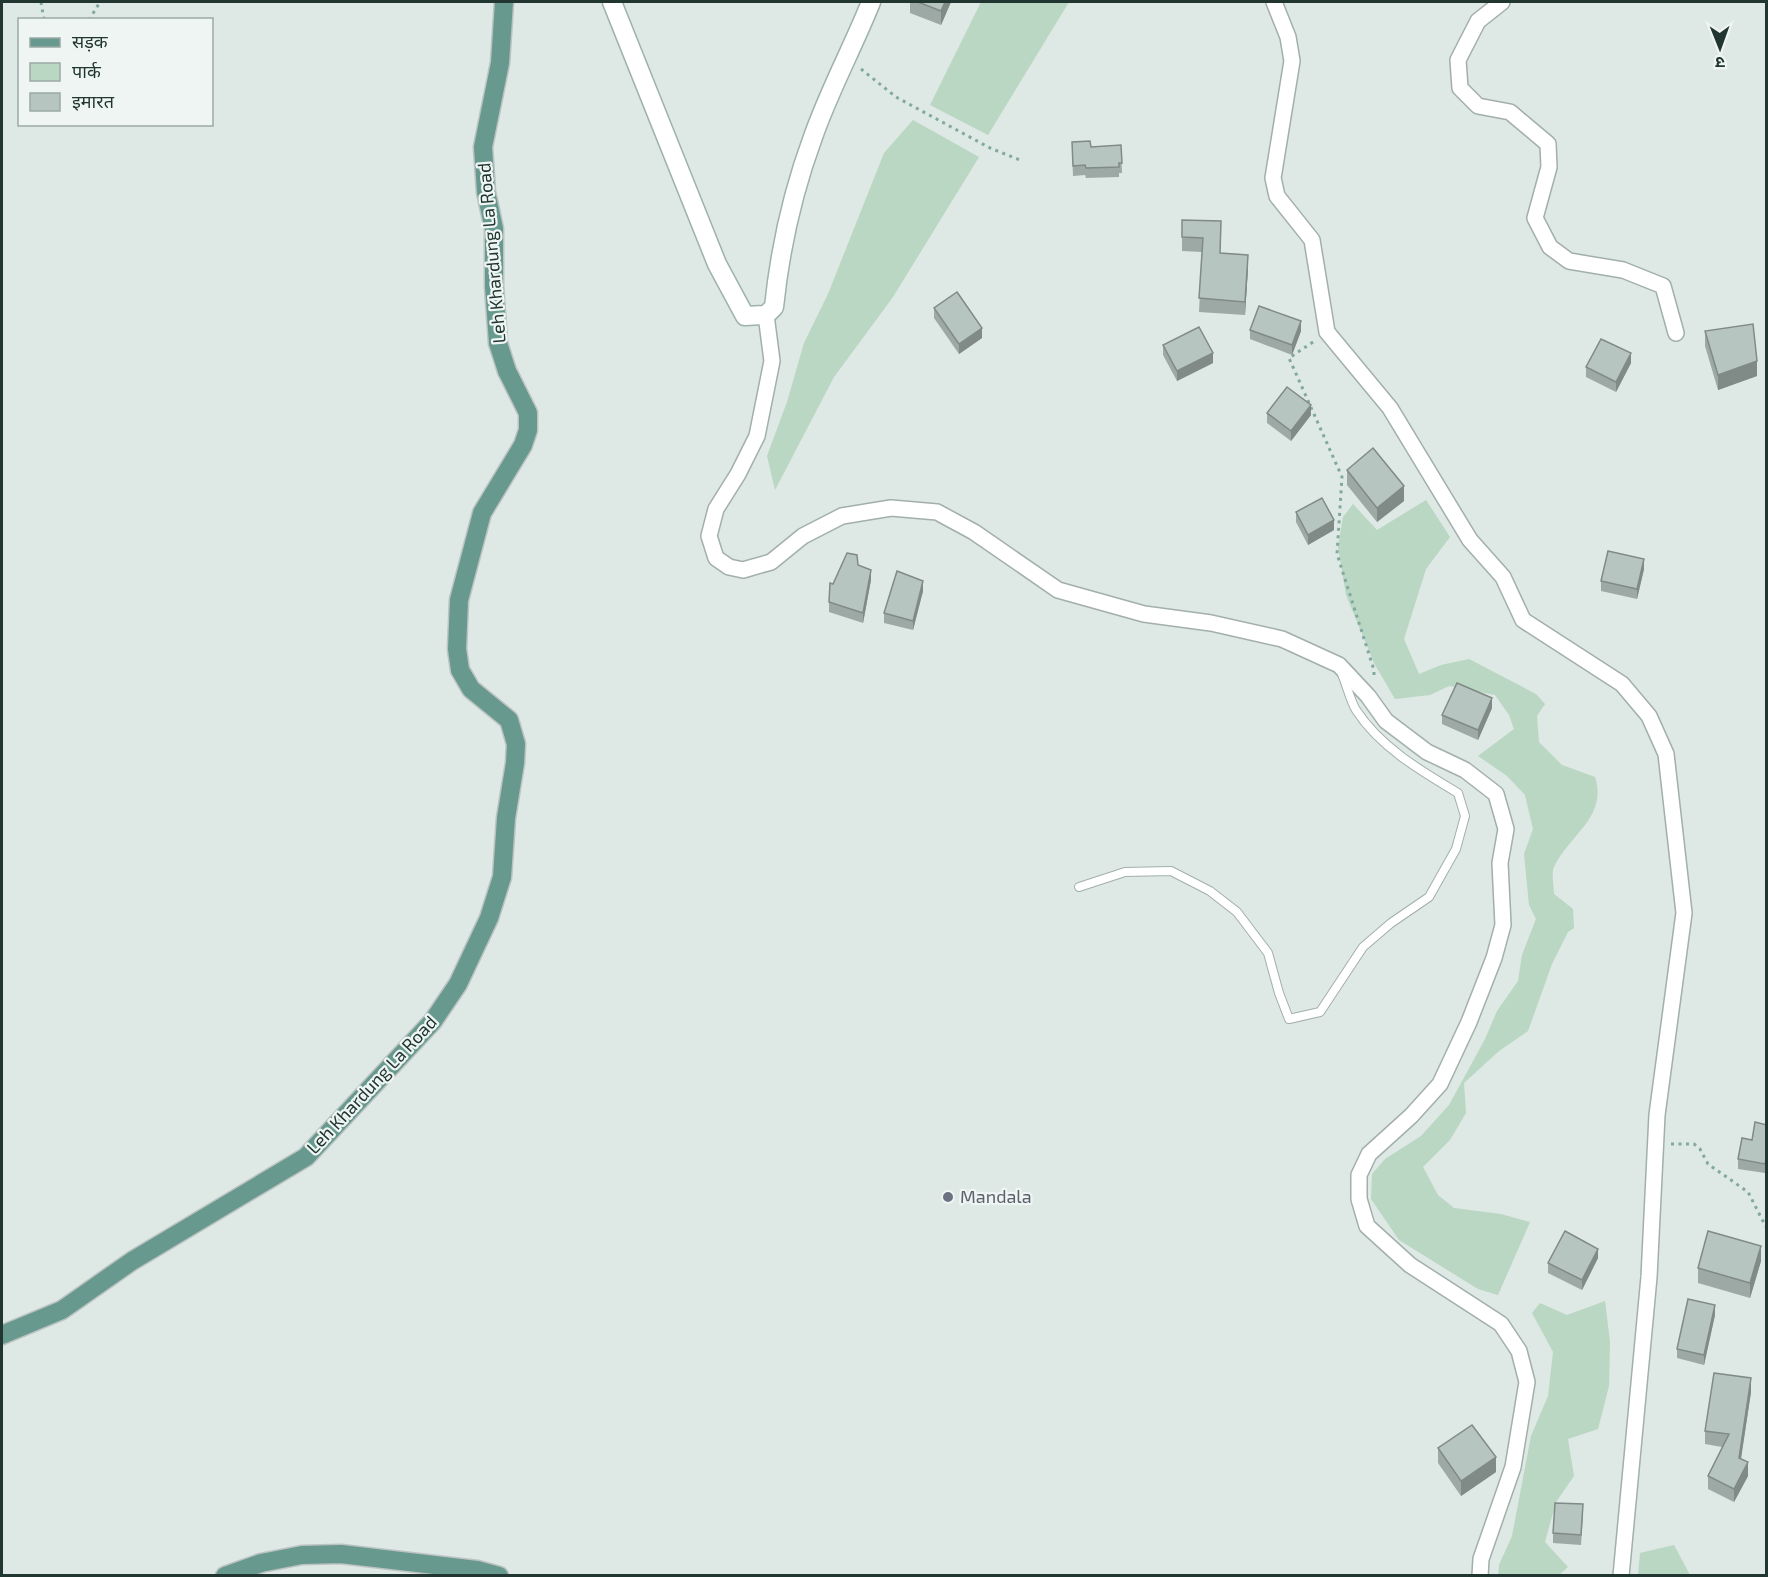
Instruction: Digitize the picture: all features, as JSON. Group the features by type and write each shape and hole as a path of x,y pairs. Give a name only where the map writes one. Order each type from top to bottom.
{"main road":[{"name":"Leh Khardung La Road","path":"2,1335 62,1310 132,1261 306,1157 433,1021 458,984 489,918 502,877 506,818 516,744 509,720 471,689 460,670 457,649 459,600 482,513 523,445 528,430 528,413 507,371 498,344 494,286 494,229 484,170 483,147 500,63 504,2"},
{"path":"225,1575 261,1563 302,1555 341,1554 477,1570 499,1575"}],"street":[{"path":"612,2 717,264 745,316 766,315 774,307 791,207 813,136 871,2"},
{"path":"1274,2 1288,38 1292,61 1273,178 1277,196 1312,240 1327,332 1390,408 1470,540 1503,577 1523,620 1622,684 1649,716 1666,754 1684,913 1657,1115 1649,1276 1621,1575"},
{"path":"1502,2 1478,21 1458,60 1460,88 1478,106 1510,112 1548,144 1548,167 1535,218 1550,247 1569,261 1623,270 1663,286 1676,333"},
{"path":"766,315 772,361 757,436 738,474 716,509 709,536 716,558 729,567 743,570 771,562 803,536 842,516 891,508 937,512 974,532 1058,590 1144,614 1211,623 1282,639 1339,665 1386,721 1427,752 1465,770 1496,794 1506,829 1500,863 1503,925 1494,958 1469,1022 1440,1084 1411,1116 1369,1154 1359,1175 1359,1200 1367,1226 1410,1265 1501,1324 1519,1351 1527,1382 1513,1467 1481,1559 1480,1575"}],"lane":[{"path":"1079,887 1125,872 1171,871 1210,891 1237,912 1268,953 1289,1019 1320,1012 1363,947 1391,923 1429,897 1456,849 1465,816 1458,793 1419,770 1382,740 1355,709 1339,665"}],"path":[{"path":"41,2 44,18"},
{"path":"90,18 100,2"},
{"path":"848,59 896,98 990,148 1020,160"},
{"path":"1327,332 1290,358 1342,477 1337,554 1374,670 1373,703"},
{"path":"1655,1144 1694,1144 1700,1149 1708,1164 1748,1192 1767,1227"}],"green space":[{"path":"981,2 1069,2 988,135 930,105"},
{"path":"913,120 979,157 893,297 834,377 775,490 767,456 787,402 804,343 828,294 884,153"},
{"path":"1426,500 1450,537 1426,569 1404,639 1419,674 1441,665 1469,659 1536,694 1545,704 1537,716 1539,742 1562,765 1595,777 1598,791 1592,815 1553,870 1554,894 1573,909 1574,928 1568,932 1552,964 1528,1031 1499,1051 1464,1083 1466,1113 1450,1140 1423,1167 1438,1195 1454,1208 1501,1214 1530,1222 1498,1295 1478,1289 1399,1240 1371,1199 1372,1174 1385,1159 1421,1136 1449,1105 1485,1039 1497,1011 1518,981 1522,955 1536,919 1529,905 1524,854 1533,829 1525,795 1507,776 1478,756 1514,729 1509,715 1495,695 1449,686 1430,695 1395,699 1374,663 1346,595 1338,547 1343,517 1353,504 1377,530"},
{"path":"1605,1301 1610,1342 1609,1386 1598,1429 1568,1439 1574,1476 1556,1502 1545,1542 1568,1567 1559,1575 1498,1576 1499,1565 1512,1536 1531,1436 1548,1396 1553,1352 1532,1313 1540,1303 1567,1315"},
{"path":"1674,1545 1690,1575 1638,1575 1640,1553"}],"building":[{"path":"918,2 945,2 941,11"},
{"path":"1090,141 1091,147 1121,145 1122,163 1119,163 1119,167 1073,166 1072,142"},
{"path":"1182,220 1221,221 1220,253 1248,255 1245,302 1199,298 1203,238 1182,237"},
{"path":"957,292 982,328 959,344 934,308"},
{"path":"1259,306 1301,321 1292,345 1250,330"},
{"path":"1753,324 1757,361 1718,375 1705,331"},
{"path":"1199,327 1213,353 1177,371 1163,345"},
{"path":"1601,339 1631,353 1616,382 1586,367"},
{"path":"1287,387 1311,405 1291,431 1267,413"},
{"path":"1373,448 1404,486 1377,508 1347,470"},
{"path":"1322,498 1334,520 1308,535 1296,512"},
{"path":"1608,551 1644,559 1637,589 1601,581"},
{"path":"847,553 857,555 858,565 871,570 863,613 829,602 830,583 833,584"},
{"path":"897,571 923,581 913,621 884,613"},
{"path":"1457,683 1492,698 1478,730 1442,715"},
{"path":"1755,1122 1767,1125 1765,1164 1738,1159 1742,1138 1752,1140"},
{"path":"1565,1231 1598,1249 1582,1280 1548,1263"},
{"path":"1708,1231 1761,1246 1750,1283 1698,1268"},
{"path":"1688,1299 1715,1305 1704,1355 1677,1349"},
{"path":"1714,1373 1751,1378 1739,1458 1748,1462 1734,1489 1708,1476 1729,1434 1705,1431"},
{"path":"1472,1425 1496,1457 1461,1481 1438,1448"},
{"path":"1555,1503 1583,1504 1581,1535 1553,1533"}],"place":[{"name":"Mandala","path":"948,1197"}]}
